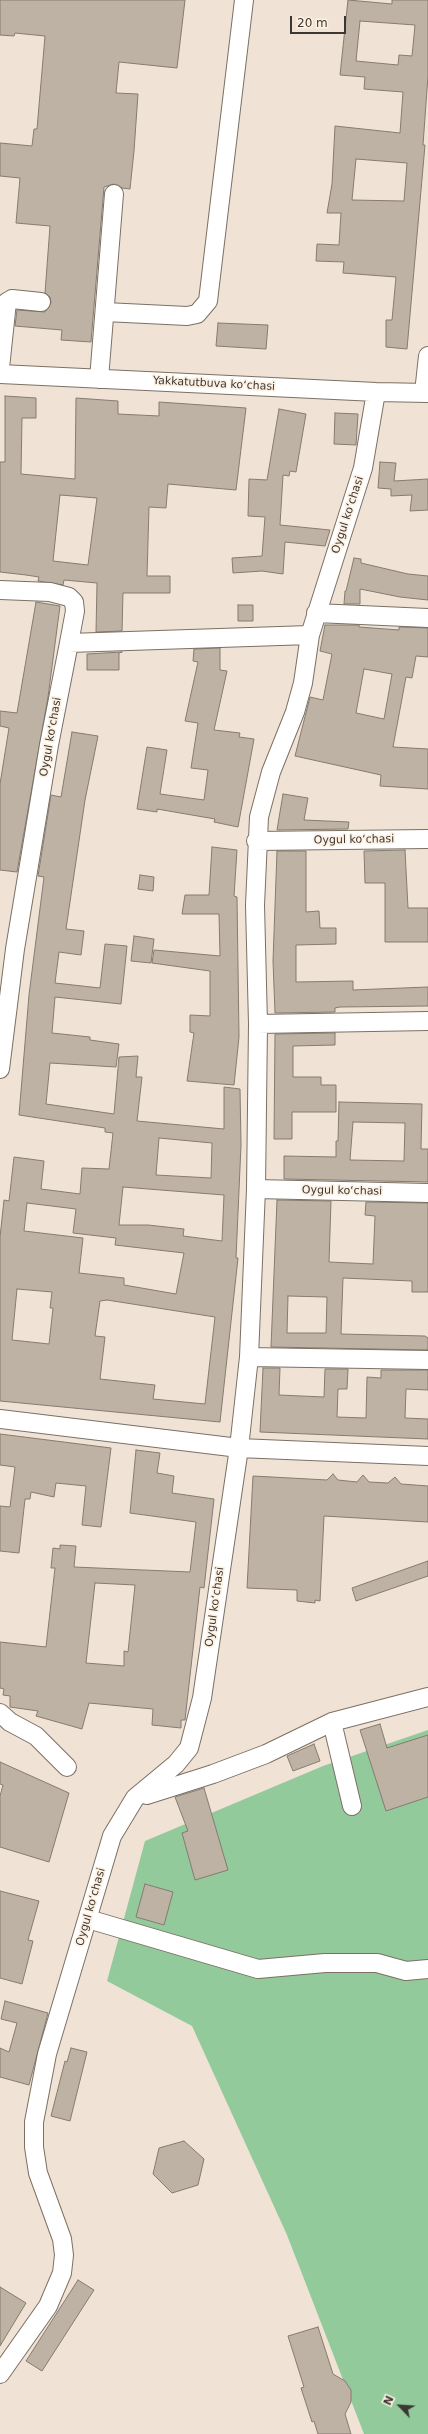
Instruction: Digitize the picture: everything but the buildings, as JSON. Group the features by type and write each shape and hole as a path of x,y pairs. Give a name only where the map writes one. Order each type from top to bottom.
{"street":[{"path":"105,312 187,316 197,314 208,301 244,0"},
{"path":"99,379 114,194"},
{"path":"0,368 7,302 12,300 41,302"},
{"path":"426,393 428,356"},
{"name":"Yakkatutbuva koʻchasi","path":"0,374 376,392 426,393"},
{"name":"Oygul koʻchasi","path":"0,2374 48,2306 62,2273 64,2255 62,2239 38,2173 34,2147 34,2122 48,2054 112,1836 135,1798 176,1764 189,1748 202,1698 239,1448 248,1357 256,1189 258,1024 255,905 256,841 259,817 271,772 297,704 303,683 310,634 363,468 376,392"},
{"name":"Oygul koʻchasi","path":"0,590 50,592 69,598 74,602 75,612 49,745 15,949 0,1068"},
{"path":"316,613 428,618"},
{"path":"69,643 310,634"},
{"name":"Oygul koʻchasi","path":"256,841 428,839"},
{"path":"258,1024 428,1021"},
{"name":"Oygul koʻchasi","path":"256,1189 428,1193"},
{"path":"248,1357 428,1360"},
{"path":"0,1419 239,1448 428,1456"},
{"path":"135,1798 213,1774 266,1754 332,1722 428,1697"},
{"path":"0,1713 10,1722 36,1736 67,1767"},
{"path":"332,1722 352,1806"},
{"path":"189,1748 190,1758 195,1768 213,1774"},
{"path":"88,1919 258,1969 325,1963 377,1964 406,1971 428,1969"}],"green space":[{"path":"428,1730 428,2434 364,2434 287,2235 192,2026 107,1981 145,1841 323,1766"}]}
